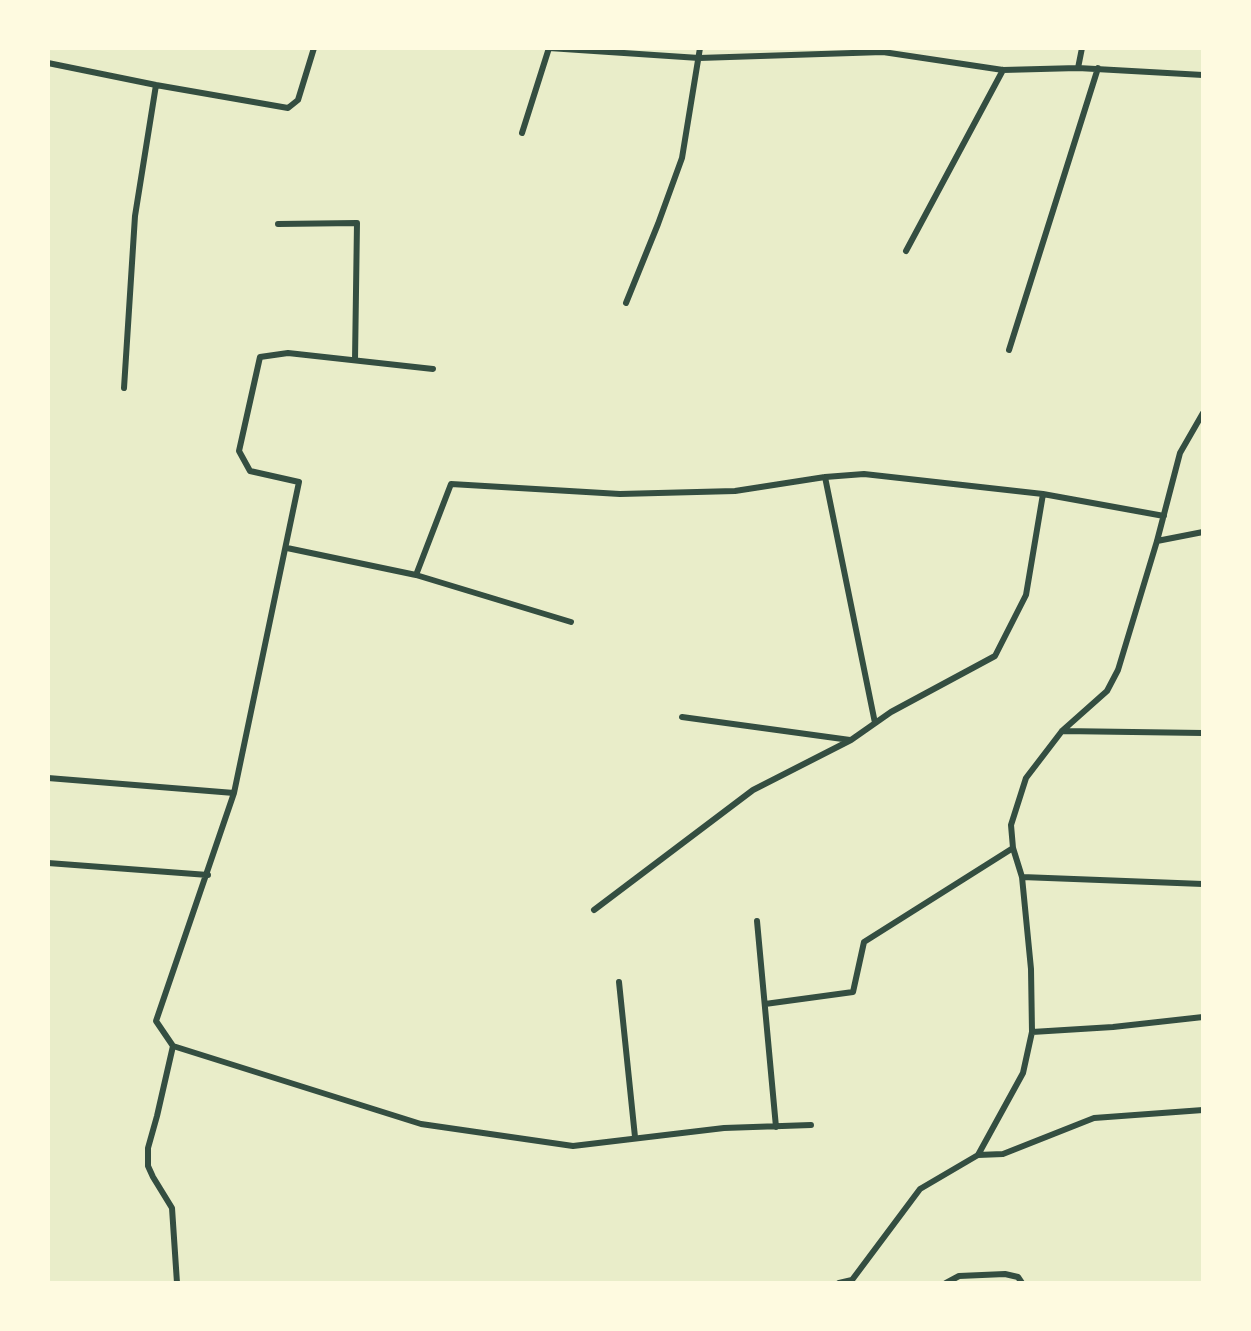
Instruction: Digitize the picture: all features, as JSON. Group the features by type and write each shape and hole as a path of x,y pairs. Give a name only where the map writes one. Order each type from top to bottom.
{"street":[{"path":"48,63 288,108 298,100 314,48"},
{"path":"522,133 549,48 699,58 884,50 1003,70 1078,68 1203,75"},
{"path":"626,303 682,158 700,48"},
{"path":"1078,68 1082,48"},
{"path":"1010,350 1098,69"},
{"path":"906,251 1003,70"},
{"path":"124,388 135,216 156,85"},
{"path":"278,224 357,223 355,360"},
{"path":"433,369 288,353 260,357 239,451 250,471 300,482 234,793 156,1021 173,1046 421,1124 573,1146 724,1128 811,1125"},
{"path":"978,1155 1023,1073 1032,1032 1029,952 1022,877 1013,848 1011,825 1026,778 1062,731 1107,691 1118,670 1157,541 1180,453 1203,413"},
{"path":"416,575 451,484 620,494 735,491 825,477 864,474 1043,494 1164,516"},
{"path":"825,477 875,723"},
{"path":"594,910 753,790 850,740 891,711 995,656 1026,595 1043,494"},
{"path":"1157,541 1203,532"},
{"path":"287,548 416,575 571,622"},
{"path":"682,717 850,740"},
{"path":"1062,731 1203,733"},
{"path":"48,778 234,793"},
{"path":"765,1004 854,992 864,942 1013,848"},
{"path":"48,863 207,875"},
{"path":"1022,877 1203,884"},
{"path":"757,921 776,1127"},
{"path":"619,982 635,1137"},
{"path":"1032,1032 1113,1027 1203,1017"},
{"path":"173,1046 158,1116 148,1148 148,1167 172,1208 177,1283"},
{"path":"839,1283 854,1282 920,1189 978,1155 1003,1154 1094,1118 1203,1110"},
{"path":"946,1283 959,1275 1005,1274 1018,1277 1023,1283"}]}
